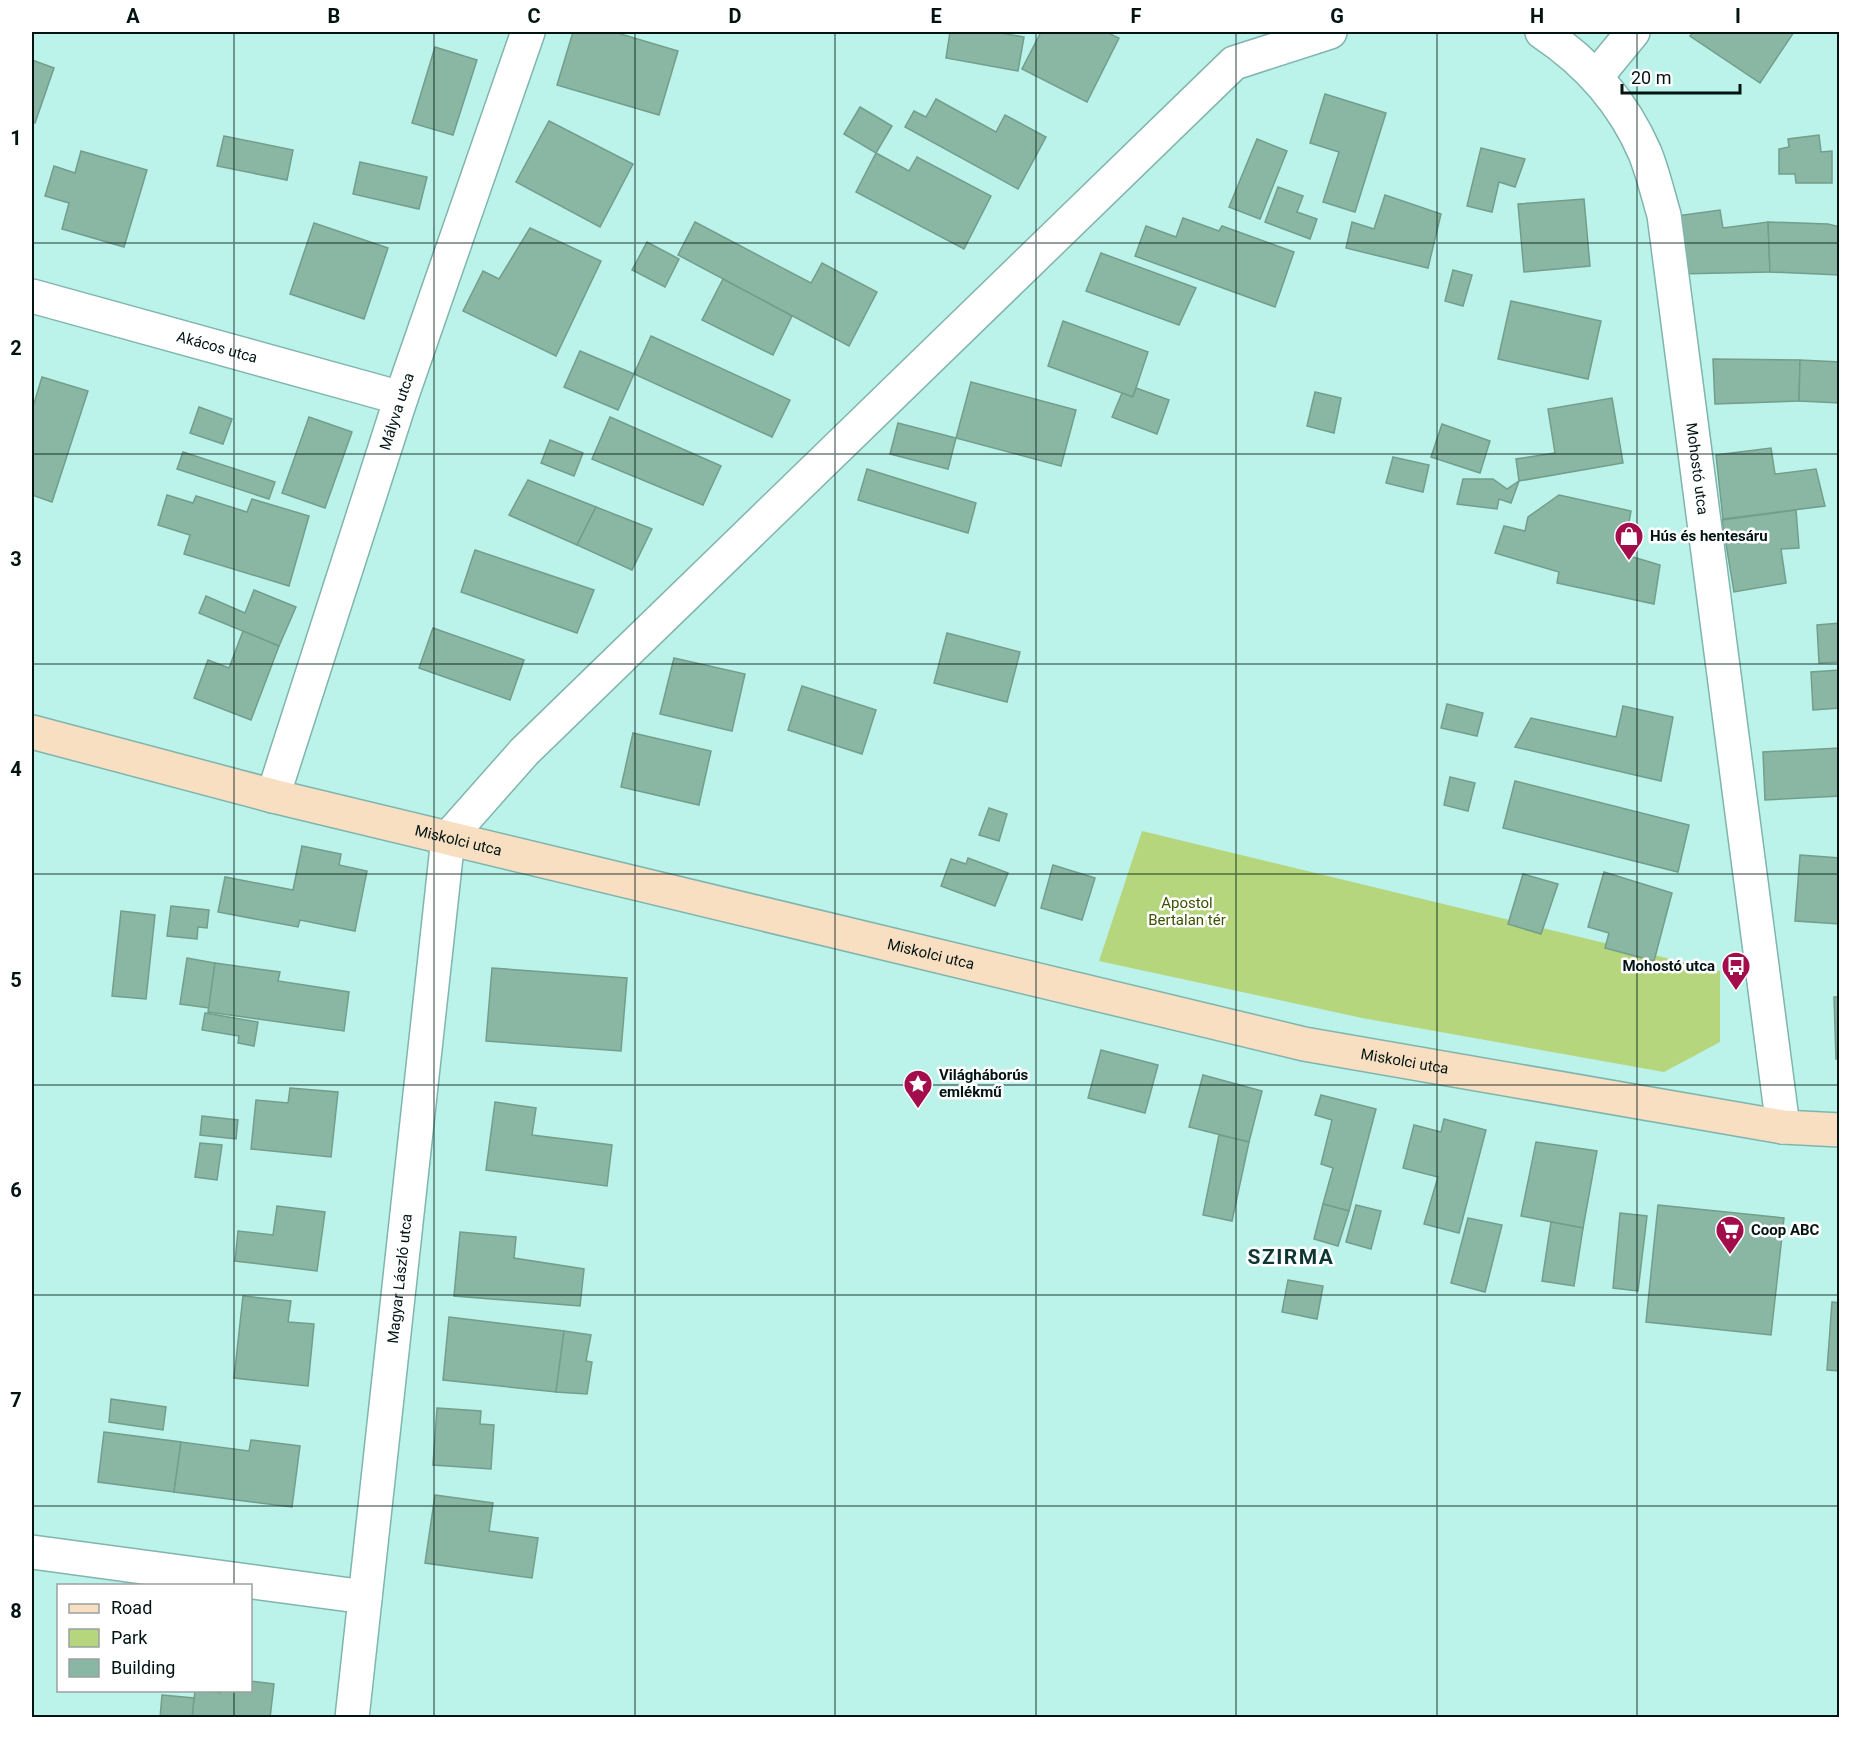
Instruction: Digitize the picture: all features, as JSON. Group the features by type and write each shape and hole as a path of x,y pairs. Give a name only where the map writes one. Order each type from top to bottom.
{"main road":[{"name":"Miskolci utca","path":"32,732 273,796 1304,1044 1783,1127 1839,1130"}],"street":[{"name":"Mályva utca","path":"273,796 401,398 528,32"},
{"path":"448,838 524,752 1234,63 1330,32"},
{"name":"Mohostó utca","path":"1542,32 1563,46 1596,77 1626,114 1645,154 1664,215 1783,1127"},
{"path":"1596,77 1633,32"},
{"name":"Akácos utca","path":"32,296 401,398"},
{"name":"Magyar László utca","path":"352,1718 448,838"},
{"path":"32,1552 365,1597"}],"green space":[{"name":"Apostol Bertalan tér","path":"1142,831 1720,971 1720,1042 1664,1072 1362,1018 1099,961"}],"building":[{"path":"573,32 614,32 678,51 659,115 557,85"},
{"path":"950,32 995,32 1024,37 1018,71 946,58"},
{"path":"1041,32 1109,32 1119,38 1087,102 1022,69"},
{"path":"1693,32 1794,32 1760,83 1690,36"},
{"path":"435,47 477,60 453,135 412,123"},
{"path":"32,60 54,68 35,123 32,122"},
{"path":"1325,94 1386,113 1355,212 1323,202 1339,152 1310,143"},
{"path":"936,99 996,132 1005,115 1046,137 1018,189 905,127 914,111 926,117"},
{"path":"860,107 892,126 876,153 844,134"},
{"path":"549,121 633,164 600,227 516,182"},
{"path":"1819,135 1821,152 1832,151 1832,183 1796,183 1795,174 1779,174 1779,149 1789,147 1788,139"},
{"path":"224,136 293,150 287,180 217,166"},
{"path":"1257,139 1287,151 1260,219 1229,207"},
{"path":"1481,148 1525,159 1515,187 1499,182 1492,212 1467,206"},
{"path":"81,151 147,170 124,247 62,229 69,203 45,196 54,166 75,173"},
{"path":"876,153 909,171 917,157 991,196 964,249 856,192"},
{"path":"360,162 427,177 419,209 353,194"},
{"path":"1278,187 1303,196 1297,212 1317,219 1310,239 1265,222"},
{"path":"1385,195 1441,214 1428,268 1346,248 1352,222 1374,229"},
{"path":"1584,199 1590,266 1524,272 1518,204"},
{"path":"1720,210 1723,228 1768,222 1770,272 1677,274 1670,217"},
{"path":"1183,218 1219,231 1222,226 1294,252 1275,307 1135,256 1146,226 1176,237"},
{"path":"695,222 811,283 822,263 877,292 849,346 678,255"},
{"path":"1768,222 1828,224 1840,227 1840,275 1770,272"},
{"path":"314,223 388,248 364,319 290,294"},
{"path":"530,228 601,261 556,356 463,311 483,271 499,279"},
{"path":"647,242 679,259 665,287 632,270"},
{"path":"1101,253 1196,288 1179,325 1086,291"},
{"path":"1453,270 1472,275 1463,306 1445,301"},
{"path":"723,279 792,316 773,355 702,320"},
{"path":"1511,301 1601,321 1588,379 1498,359"},
{"path":"1063,321 1148,352 1133,397 1048,366"},
{"path":"651,336 790,400 772,437 634,374"},
{"path":"580,351 634,374 618,410 564,387"},
{"path":"1713,359 1800,360 1799,401 1715,404"},
{"path":"1800,360 1840,362 1840,403 1799,401"},
{"path":"42,377 88,391 52,502 32,495 32,410"},
{"path":"971,382 1076,410 1061,466 956,438"},
{"path":"1136,388 1169,400 1157,434 1112,417 1122,393 1133,397"},
{"path":"1315,392 1341,398 1334,433 1307,426"},
{"path":"1612,398 1623,463 1519,481 1516,459 1555,453 1548,409"},
{"path":"199,407 232,419 223,444 190,433"},
{"path":"309,417 352,432 325,508 282,493"},
{"path":"610,417 721,466 703,505 592,459"},
{"path":"898,423 956,438 948,469 890,454"},
{"path":"1442,424 1490,441 1480,473 1431,457"},
{"path":"550,440 583,453 574,476 541,463"},
{"path":"1771,448 1775,474 1816,469 1825,506 1723,519 1716,455"},
{"path":"183,452 275,482 269,499 177,469"},
{"path":"1393,457 1429,465 1423,492 1386,483"},
{"path":"867,469 976,503 968,533 858,500"},
{"path":"1463,479 1493,479 1507,489 1519,481 1511,503 1499,499 1497,509 1457,504"},
{"path":"528,480 596,507 577,545 509,515"},
{"path":"167,495 193,503 196,496 247,512 252,499 309,516 289,586 184,554 190,535 158,525"},
{"path":"1559,495 1631,511 1623,554 1660,565 1654,604 1557,583 1559,572 1495,553 1504,526 1525,531 1528,517"},
{"path":"596,507 652,529 632,570 577,545"},
{"path":"1796,510 1799,548 1781,549 1786,583 1734,592 1722,520"},
{"path":"475,550 594,590 577,633 461,592"},
{"path":"254,590 296,607 279,646 199,613 206,596 245,613"},
{"path":"1840,623 1840,662 1819,663 1817,625"},
{"path":"433,628 524,660 510,700 419,668"},
{"path":"243,631 279,646 251,720 194,698 208,660 229,668"},
{"path":"947,633 1020,652 1007,702 934,683"},
{"path":"674,658 745,674 732,731 660,714"},
{"path":"1840,670 1840,708 1813,710 1811,672"},
{"path":"802,686 876,710 862,754 788,730"},
{"path":"1447,704 1483,713 1477,736 1441,728"},
{"path":"1623,706 1673,717 1661,781 1515,747 1531,718 1616,737"},
{"path":"633,733 711,751 699,805 621,787"},
{"path":"1840,748 1840,796 1765,800 1763,752"},
{"path":"1450,777 1475,783 1468,811 1444,805"},
{"path":"1515,781 1689,825 1678,872 1503,828"},
{"path":"989,808 1007,814 999,841 979,835"},
{"path":"302,846 341,854 339,865 367,871 355,931 300,920 298,927 218,912 225,877 293,890"},
{"path":"1800,855 1840,858 1840,924 1795,921"},
{"path":"968,858 1008,873 995,906 941,886 951,859 966,864"},
{"path":"1053,865 1095,878 1082,920 1041,908"},
{"path":"1604,872 1672,893 1654,961 1605,948 1609,933 1588,927"},
{"path":"1523,874 1558,884 1541,934 1508,924"},
{"path":"171,906 209,910 207,928 198,927 197,939 167,936"},
{"path":"121,911 155,915 146,999 112,996"},
{"path":"187,958 215,963 209,1008 180,1004"},
{"path":"215,963 280,972 278,981 349,992 344,1031 208,1012"},
{"path":"492,968 627,978 621,1051 486,1041"},
{"path":"1834,997 1840,997 1840,1058 1836,1059"},
{"path":"205,1013 258,1022 254,1046 238,1043 239,1036 202,1030"},
{"path":"1101,1050 1158,1065 1145,1113 1088,1098"},
{"path":"1203,1075 1262,1091 1249,1142 1189,1127"},
{"path":"290,1088 338,1092 331,1157 251,1149 256,1100 288,1103"},
{"path":"1321,1095 1376,1109 1349,1211 1323,1204 1333,1168 1321,1164 1332,1120 1315,1115"},
{"path":"495,1102 536,1108 532,1135 612,1145 607,1186 486,1170"},
{"path":"202,1116 238,1120 236,1139 200,1135"},
{"path":"1444,1119 1486,1130 1459,1233 1424,1224 1438,1177 1403,1168 1414,1125 1441,1132"},
{"path":"1219,1135 1249,1142 1232,1221 1203,1215"},
{"path":"1536,1142 1597,1151 1583,1228 1521,1216"},
{"path":"200,1143 222,1145 217,1180 195,1177"},
{"path":"1323,1204 1349,1211 1338,1246 1314,1239"},
{"path":"1356,1205 1381,1211 1371,1249 1346,1242"},
{"path":"1658,1205 1784,1218 1771,1335 1646,1322"},
{"path":"277,1206 325,1212 317,1271 235,1261 238,1231 273,1235"},
{"path":"1620,1213 1647,1216 1638,1291 1613,1288"},
{"path":"1468,1218 1502,1225 1485,1292 1451,1283"},
{"path":"1551,1222 1583,1228 1574,1286 1542,1281"},
{"path":"460,1232 516,1237 514,1258 584,1269 580,1306 454,1296"},
{"path":"1288,1280 1323,1286 1317,1319 1282,1312"},
{"path":"243,1296 291,1301 288,1322 314,1324 308,1386 234,1378"},
{"path":"1832,1302 1840,1303 1840,1371 1827,1370"},
{"path":"449,1317 564,1331 556,1392 443,1380"},
{"path":"564,1331 591,1335 586,1361 592,1362 587,1394 556,1392"},
{"path":"111,1399 166,1407 163,1430 109,1422"},
{"path":"437,1408 481,1411 480,1424 494,1425 491,1469 433,1465"},
{"path":"104,1432 181,1442 174,1492 98,1482"},
{"path":"251,1440 300,1446 292,1507 174,1492 181,1442 249,1451"},
{"path":"435,1495 493,1503 489,1531 538,1538 532,1578 425,1563"},
{"path":"252,1681 274,1684 270,1718 192,1718 195,1692 252,1692"},
{"path":"162,1695 194,1698 192,1718 160,1718"}],"place":[{"name":"Hús és hentesáru","path":"1629,562"},
{"name":"Mohostó utca","path":"1736,992"},
{"name":"Világháborús emlékmű","path":"918,1110"},
{"name":"Coop ABC","path":"1730,1256"}],"district":[{"name":"SZIRMA","path":"1291,1257"}]}
